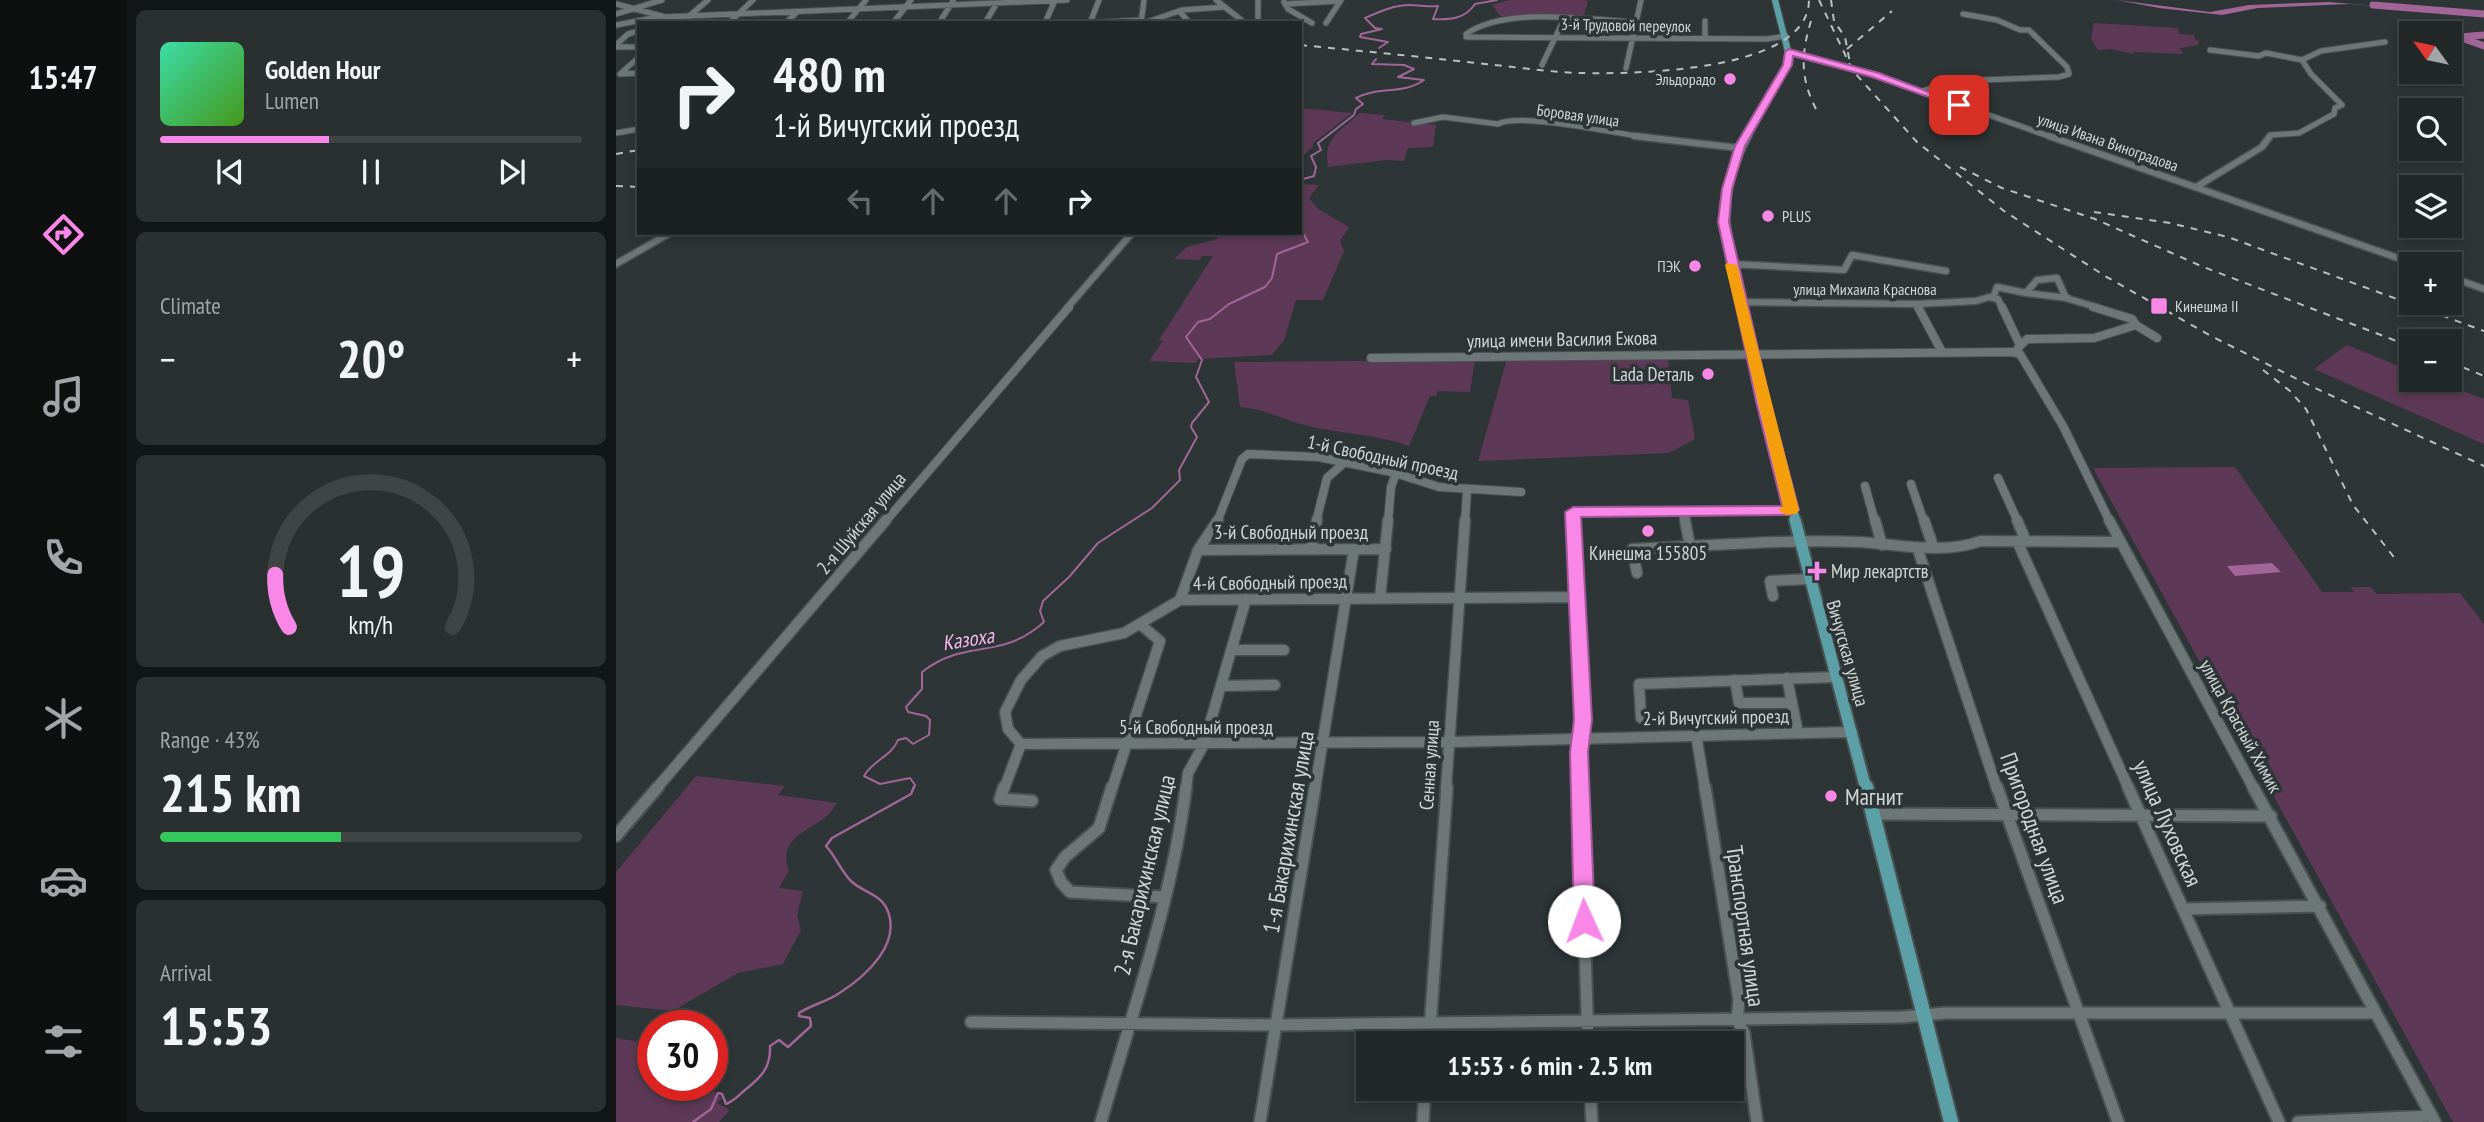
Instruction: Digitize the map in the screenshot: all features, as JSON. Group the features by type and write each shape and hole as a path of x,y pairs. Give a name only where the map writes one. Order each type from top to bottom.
{"main road":[{"path":"1775,0 1789,52"},
{"name":"Вичугская улица","path":"1789,52 1788,65 1739,148 1727,189 1723,217 1752,354 1799,542 1852,732 1951,1122"}],"street":[{"path":"616,14 662,0"},
{"path":"684,21 708,0"},
{"path":"731,21 753,0"},
{"path":"849,21 866,0"},
{"path":"894,21 911,0"},
{"path":"1046,21 1055,0"},
{"path":"616,24 664,17 739,13 905,7 953,2 1066,0"},
{"path":"1091,21 1099,0"},
{"path":"1142,21 1144,0"},
{"path":"1216,0 1242,21"},
{"path":"1258,0 1258,21"},
{"path":"1312,23 1288,9 1284,2 1340,0"},
{"path":"1326,23 1340,0"},
{"path":"1626,68 1641,0"},
{"path":"940,21 953,2"},
{"path":"986,21 993,2"},
{"path":"617,5 664,17"},
{"path":"1145,21 1179,11 1225,7"},
{"path":"1179,11 1188,21"},
{"path":"788,21 797,12"},
{"path":"1921,91 1956,81 2059,77 2069,74 2067,67 2029,30 2020,30 1997,20 1963,14"},
{"name":"3-й Трудовой переулок","path":"1564,19 1510,18 1507,23 1471,30 1466,37 1767,39 1786,36"},
{"path":"1542,65 1564,19 1635,22"},
{"path":"1705,22 1705,38"},
{"path":"616,46 628,34 637,32"},
{"path":"2210,50 2251,55 2269,54 2302,60 2321,51 2385,42"},
{"path":"616,46 637,47"},
{"name":"улица Ивана Виноградова","path":"1789,52 1875,75 2399,258"},
{"path":"618,74 637,59"},
{"path":"2196,187 2251,154 2271,135 2299,133 2334,114 2335,108 2342,105 2311,74 2302,60"},
{"path":"618,74 637,74"},
{"name":"Боровая улица","path":"1414,123 1443,117 1498,124 1537,121 1618,134 1739,148"},
{"path":"616,133 637,129"},
{"path":"616,264 667,235"},
{"name":"2-я Шуйская улица","path":"616,836 1130,235"},
{"path":"1731,264 1844,270 1852,255 1946,271"},
{"path":"2026,293 2037,280 2050,277 2057,278 2068,298"},
{"path":"2462,281 2484,289"},
{"name":"улица Михаила Краснова","path":"1740,302 1917,304 1976,302 1991,297 1997,287 2026,293"},
{"path":"2026,293 2068,298 2132,319 2136,325 2157,338"},
{"name":"улица Красный Химик","path":"1991,297 1998,299 2016,349 2024,357 2063,426 2120,542 2434,1119"},
{"path":"1917,304 1942,352"},
{"path":"1752,354 2016,349 2027,339 2099,338 2136,325"},
{"name":"улица имени Василия Ежова","path":"1371,358 1752,354"},
{"name":"1-й Свободный проезд","path":"1198,550 1221,516 1242,459 1253,452 1345,461 1432,485 1467,491 1521,492"},
{"path":"1311,550 1322,490 1327,478 1345,461"},
{"path":"1380,597 1391,487 1396,473"},
{"name":"улица Луховская","path":"1998,478 2022,541 2141,814 2279,1122"},
{"path":"1911,484 1933,546"},
{"path":"1865,486 1882,545"},
{"name":"Сенная улица","path":"1430,1031 1467,491"},
{"path":"1587,1031 1579,752 1583,720 1573,512 1791,510"},
{"path":"1683,511 1690,546"},
{"path":"1637,573 1632,549 1799,542 1917,547 1967,546 1982,541 2120,542"},
{"name":"Пригородная улица","path":"1917,547 2006,815 2118,1122"},
{"name":"1-я Бакарихинская улица","path":"1260,1122 1354,549"},
{"name":"3-й Свободный проезд","path":"1198,550 1386,549"},
{"path":"1180,600 1198,550"},
{"path":"1773,596 1770,581 1810,579"},
{"name":"4-й Свободный проезд","path":"1021,744 1011,736 1003,720 1003,711 1025,673 1037,659 1068,644 1106,639 1142,625 1180,600 1577,597"},
{"name":"2-я Бакарихинская улица","path":"1101,1122 1165,897 1180,836 1188,773 1204,744 1246,599"},
{"path":"1142,625 1160,641 1100,828 1059,863 1058,876 1070,892 1165,897"},
{"path":"1232,650 1284,650"},
{"path":"1641,718 1639,684 1837,677"},
{"path":"1787,678 1798,733"},
{"path":"1735,680 1739,703 1792,703"},
{"path":"1222,686 1275,685"},
{"name":"2-й Вичугский проезд","path":"1581,738 1852,732"},
{"name":"Транспортная улица","path":"1696,734 1739,1000 1737,1020 1744,1033 1757,1122"},
{"name":"5-й Свободный проезд","path":"1021,744 1451,743 1581,738"},
{"path":"1021,744 1000,799 1032,801"},
{"path":"1873,814 2271,816"},
{"path":"2184,909 2320,906"},
{"path":"971,1022 1276,1025 2230,1011 2374,1013"},
{"path":"1423,1122 1424,1101"},
{"path":"1591,1101 1592,1122"},
{"path":"2298,1122 2434,1119"}],"shaded area":[{"path":"1509,0 1588,1 1583,19 1500,16 1492,5"},
{"path":"2117,0 2210,12 2249,5 2329,2 2389,7 2349,4 2258,8 2222,15"},
{"path":"2094,23 2178,28 2179,34 2194,35 2195,40 2199,41 2198,45 2180,48 2183,54 2133,52 2134,54 2111,49 2098,50 2091,39"},
{"path":"1302,108 1352,113 1313,143 1302,157"},
{"path":"1360,113 1385,115 1382,119 1436,125 1433,147 1408,148 1404,161 1386,160 1328,167 1327,157 1331,142"},
{"path":"1302,184 1319,185 1309,198 1318,209 1349,227 1340,241 1344,251 1323,300 1296,300 1284,340 1272,355 1198,359 1196,363 1149,361 1163,341 1159,340 1213,256 1202,256 1199,260 1174,259 1187,247 1217,239 1219,236 1302,235"},
{"path":"2347,345 2399,366 2399,392 2462,391 2484,399 2484,444 2314,369"},
{"path":"1668,358 1672,398 1688,400 1695,439 1669,453 1478,461 1507,359"},
{"path":"1475,360 1470,392 1438,391 1436,396 1430,396 1409,446 1308,426 1266,412 1240,407 1234,362"},
{"path":"2235,467 2322,592 2354,592 2351,587 2371,587 2377,594 2460,593 2484,624 2484,1122 2453,1122 2093,468"},
{"path":"2272,563 2281,572 2235,576 2227,566"},
{"path":"696,776 785,786 778,795 837,803 827,816 797,837 787,851 789,871 779,888 803,891 797,915 801,930 783,964 738,973 675,1010 616,1005 616,872"},
{"path":"616,1038 637,1041 637,1101 719,1101 717,1103 730,1110 719,1122 616,1122"}],"waterway":[{"name":"Казоха","path":"1379,48 1388,42 1360,37 1361,34 1382,29 1375,28 1365,18 1376,13 1403,5 1438,6 1433,19 1451,19 1467,13 1475,4 1497,0"},
{"path":"2373,5 2484,14"},
{"path":"2484,35 2459,37 2484,46"},
{"name":"Казоха","path":"1302,179 1314,176 1316,167 1311,156 1321,150 1318,143 1354,115 1356,109 1363,104 1356,98 1373,92 1416,85 1424,80 1398,77 1414,69 1404,65 1372,64 1376,59"},
{"name":"Казоха","path":"914,787 910,778 880,784 864,776 898,740 906,738 913,744 929,735 930,720 926,716 908,712 906,707 922,689 922,672 953,655 998,646 1028,634 1044,622 1040,611 1043,601 1069,577 1098,543 1152,508 1180,480 1179,470 1197,437 1191,427 1192,423 1209,402 1196,377 1202,360 1186,337 1198,322 1210,319 1229,304 1265,287 1272,278 1277,254 1308,242 1302,232"},
{"name":"Казоха","path":"693,1122 711,1109 718,1093 722,1094 726,1104 756,1081 767,1066 770,1046 779,1040 788,1047 811,1026 810,1018 799,1016 799,1013 849,987 879,958 890,933 886,907 879,899 851,881 826,846 832,838 911,794 914,787"}],"railway":[{"path":"1302,45 1568,72 1675,70 1750,55 1780,42 1801,24 1809,0"},
{"path":"1819,0 1853,71 1917,142 2004,211 2105,276 2211,336 2315,388 2484,466"},
{"path":"1831,0 1834,21 1845,37 1847,49"},
{"path":"1847,49 1892,11"},
{"path":"1811,21 1805,44 1804,66 1807,87 1816,109"},
{"path":"1847,49 1850,63"},
{"path":"616,154 637,150"},
{"path":"1960,167 2002,188 2095,219 2201,266 2399,342"},
{"path":"616,186 637,187"},
{"path":"2094,212 2170,223 2228,237 2484,331"},
{"path":"2462,367 2484,376"},
{"path":"2263,370 2290,391 2306,409 2353,505 2397,561"}],"slow traffic":[{"path":"1731,265 1791,510 1786,510"}],"place":[{"name":"Эльдорадо","path":"1730,79"},
{"name":"PLUS","path":"1768,216"},
{"name":"ПЭК","path":"1695,266"},
{"name":"Кинешма II","path":"2159,306"},
{"name":"Lada Dеталь","path":"1708,374"},
{"name":"Кинешма 155805","path":"1648,531"},
{"name":"Мир лекартств","path":"1817,571"},
{"name":"Магнит","path":"1831,796"}],"route":[{"path":"1584,921 1579,752 1583,720 1573,512 1791,510 1763,401 1723,222 1733,162 1740,146 1788,65 1789,52 1875,75 1959,105"}]}
